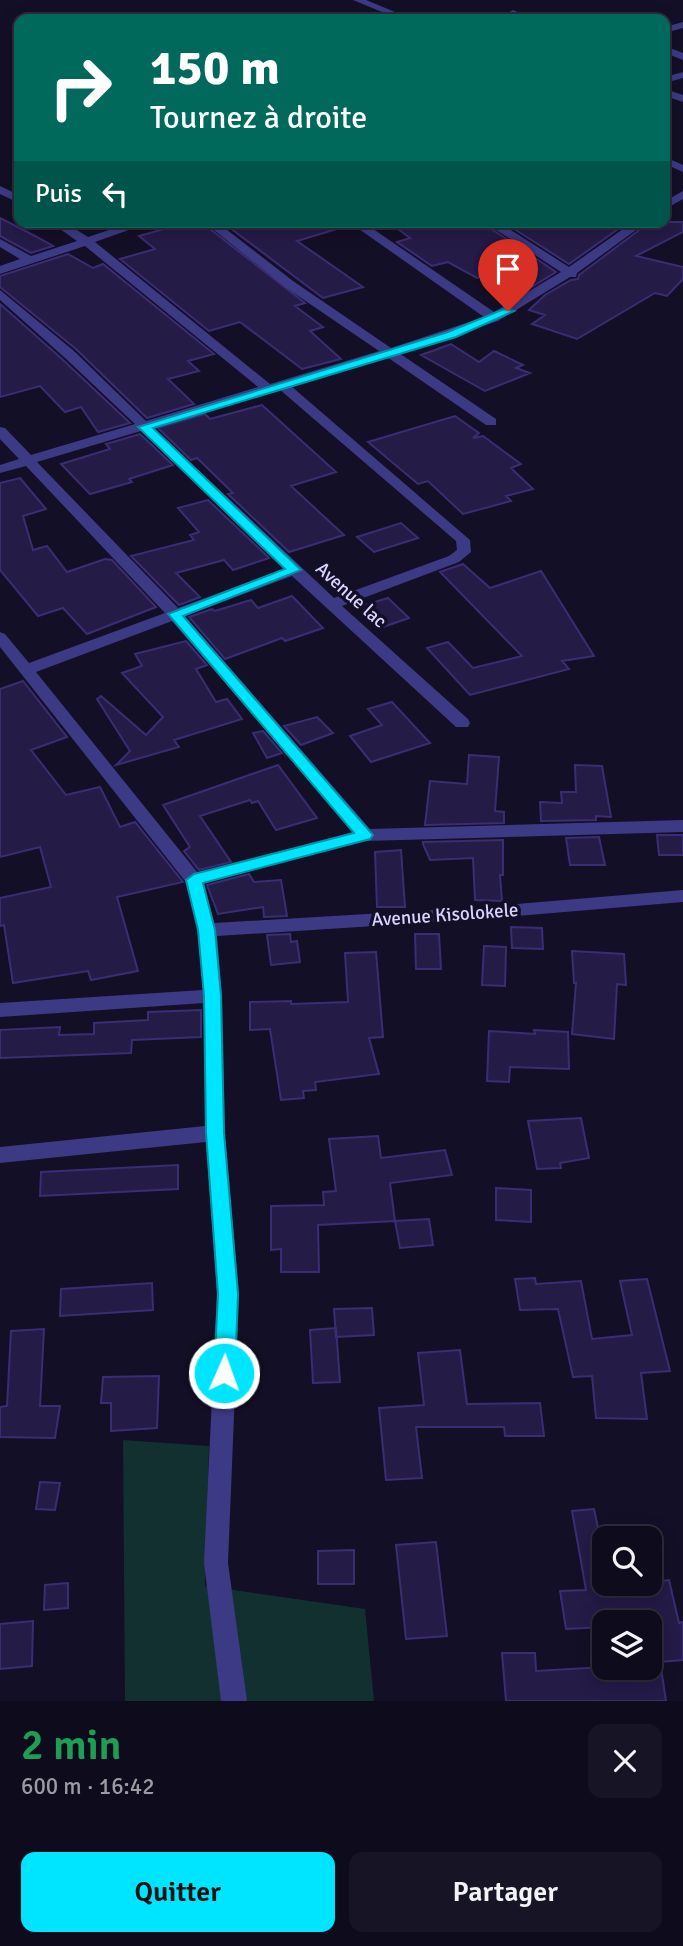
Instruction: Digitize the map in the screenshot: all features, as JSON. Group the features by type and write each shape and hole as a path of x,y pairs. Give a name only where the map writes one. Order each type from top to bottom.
{"street":[{"path":"358,0 394,14"},
{"path":"65,228 89,243 275,387 463,540 464,552 454,559 332,604"},
{"path":"0,270 129,228"},
{"path":"218,228 289,284 491,422"},
{"path":"364,228 494,318"},
{"path":"499,228 572,274"},
{"path":"0,469 391,353 494,318 572,274 632,228"},
{"path":"0,242 29,260"},
{"name":"Avenue lac","path":"0,294 69,354 294,570 462,723"},
{"path":"0,430 175,614 365,835"},
{"path":"26,670 294,570"},
{"path":"2,643 194,880 207,930 213,996 215,1133 228,1294 216,1563 234,1701"},
{"path":"194,880 365,835 683,827"},
{"name":"Avenue Kisolokele","path":"207,930 468,914 683,896"},
{"path":"0,1010 213,996"},
{"path":"0,1155 215,1133"}],"green space":[{"path":"123,1440 209,1446 205,1586 365,1609 374,1701 125,1701"}],"building":[{"path":"0,218 14,225 14,228 53,246 31,253 0,236"},
{"path":"670,222 683,222 683,232 636,256 683,267 683,279 667,296 655,293 577,339 532,324 545,315 529,310 545,295 571,280 578,279 579,275 642,228 670,228"},
{"path":"167,228 209,228 305,303 295,306 323,327 310,331 341,359 302,369 240,322 209,331 120,259 155,249 139,236"},
{"path":"230,228 340,228 297,241 363,287 323,298"},
{"path":"490,228 556,272 530,288 494,271 477,278 448,262 432,266 397,242 410,238 398,229"},
{"path":"512,228 620,228 569,264"},
{"path":"68,254 93,268 103,264 214,354 188,361 199,371 168,379 194,404 147,418 76,349 0,287 0,276"},
{"path":"0,304 130,423 98,432 81,407 65,412 40,386 0,397"},
{"path":"451,344 479,362 494,351 523,365 516,368 530,373 485,391 421,355"},
{"path":"262,405 336,472 291,486 344,535 289,552 228,494 233,493 197,458 191,460 158,428 205,414 210,419"},
{"path":"455,416 479,433 473,438 483,436 521,464 511,468 533,489 506,496 511,501 463,514 428,481 418,484 368,442"},
{"path":"140,434 173,465 129,479 132,482 90,494 61,464 110,449 106,444"},
{"path":"20,478 46,509 23,516 33,550 47,546 67,572 105,559 112,560 156,607 87,634 63,608 38,616 0,570 0,483"},
{"path":"208,500 269,558 233,570 224,560 176,573 200,597 179,605 131,556 194,540 190,535 199,532 178,508"},
{"path":"401,523 418,538 374,552 357,537"},
{"path":"463,564 490,588 541,571 594,656 562,661 569,669 470,695 427,648 448,642 473,668 522,656 440,572"},
{"path":"292,596 323,628 285,641 282,638 225,659 189,617 251,600 258,608"},
{"path":"388,598 409,618 383,627 362,606"},
{"path":"186,641 207,665 196,669 216,702 227,699 242,719 174,740 179,747 116,765 130,751 97,699 101,696 146,735 163,717 122,673 142,666 135,654"},
{"path":"23,681 67,737 31,750 66,795 100,787 120,827 135,822 183,882 117,897 138,971 91,980 88,971 13,983 4,925 0,926 0,898 51,887 40,847 0,857 0,689"},
{"path":"392,702 430,743 371,762 350,736 382,725 368,709"},
{"path":"317,717 333,733 301,745 284,726"},
{"path":"263,731 282,753 267,758 253,733"},
{"path":"469,755 499,757 495,811 504,812 504,823 425,825 430,781 467,784"},
{"path":"278,765 317,818 276,830 258,801 252,803 250,800 200,816 231,862 199,870 184,851 190,847 163,805"},
{"path":"575,765 602,766 611,817 596,816 596,820 541,821 540,802 562,803 561,792 576,792"},
{"path":"657,835 683,835 683,855 659,855"},
{"path":"599,837 605,865 570,865 566,838"},
{"path":"503,840 503,875 500,875 502,901 475,900 473,858 430,860 423,844 423,842"},
{"path":"401,850 405,907 377,907 375,852"},
{"path":"249,874 254,882 281,880 287,916 264,917 263,907 218,914 207,885"},
{"path":"511,927 542,928 543,949 512,948"},
{"path":"290,934 291,942 297,941 300,962 271,965 267,935"},
{"path":"415,934 439,934 441,969 416,969"},
{"path":"484,946 506,947 505,986 482,985"},
{"path":"572,951 624,954 626,985 617,984 614,1039 572,1034 576,983"},
{"path":"376,952 383,1037 369,1038 379,1074 315,1082 316,1090 303,1091 304,1098 281,1100 270,1029 250,1030 250,1002 348,1002 345,953"},
{"path":"201,1010 201,1037 132,1040 131,1053 0,1058 0,1030 60,1027 59,1035 94,1034 94,1023 148,1020 148,1012"},
{"path":"534,1030 568,1032 569,1069 510,1067 509,1082 487,1081 489,1031 535,1034"},
{"path":"581,1118 589,1158 560,1163 561,1168 537,1169 528,1121"},
{"path":"378,1136 381,1158 445,1150 452,1175 390,1183 395,1221 318,1225 319,1272 281,1272 281,1249 271,1250 271,1206 324,1205 323,1192 336,1191 329,1139"},
{"path":"178,1165 178,1189 40,1196 41,1172"},
{"path":"496,1188 531,1190 531,1222 496,1220"},
{"path":"429,1219 433,1245 400,1248 395,1221"},
{"path":"535,1278 536,1284 581,1281 592,1339 632,1335 620,1281 647,1279 670,1371 641,1373 647,1419 596,1418 592,1376 573,1377 558,1309 520,1310 515,1279"},
{"path":"152,1283 153,1310 60,1316 61,1289"},
{"path":"372,1308 374,1335 336,1337 334,1309"},
{"path":"336,1328 340,1382 313,1383 310,1330"},
{"path":"44,1329 40,1406 60,1406 55,1438 0,1437 0,1407 7,1406 11,1331"},
{"path":"460,1350 467,1404 540,1403 544,1436 505,1436 504,1427 416,1427 422,1478 386,1480 379,1408 424,1405 418,1353"},
{"path":"159,1376 157,1428 111,1431 111,1403 101,1403 103,1377"},
{"path":"40,1482 60,1483 55,1510 36,1509"},
{"path":"594,1509 598,1526 592,1526 592,1596 662,1596 662,1581 669,1580 679,1623 683,1622 683,1660 662,1662 662,1610 592,1610 592,1628 566,1629 560,1591 586,1590 572,1511"},
{"path":"436,1542 447,1636 406,1639 396,1545"},
{"path":"354,1550 354,1584 318,1584 318,1551"},
{"path":"68,1583 68,1608 44,1610 45,1585"},
{"path":"33,1621 32,1666 0,1669 0,1624"},
{"path":"502,1653 535,1653 536,1671 592,1668 592,1680 662,1680 662,1675 666,1701 506,1701"}],"route":[{"path":"224,1373 228,1294 215,1133 213,996 207,930 194,880 365,835 175,614 294,570 144,427 452,334 508,311"}]}
